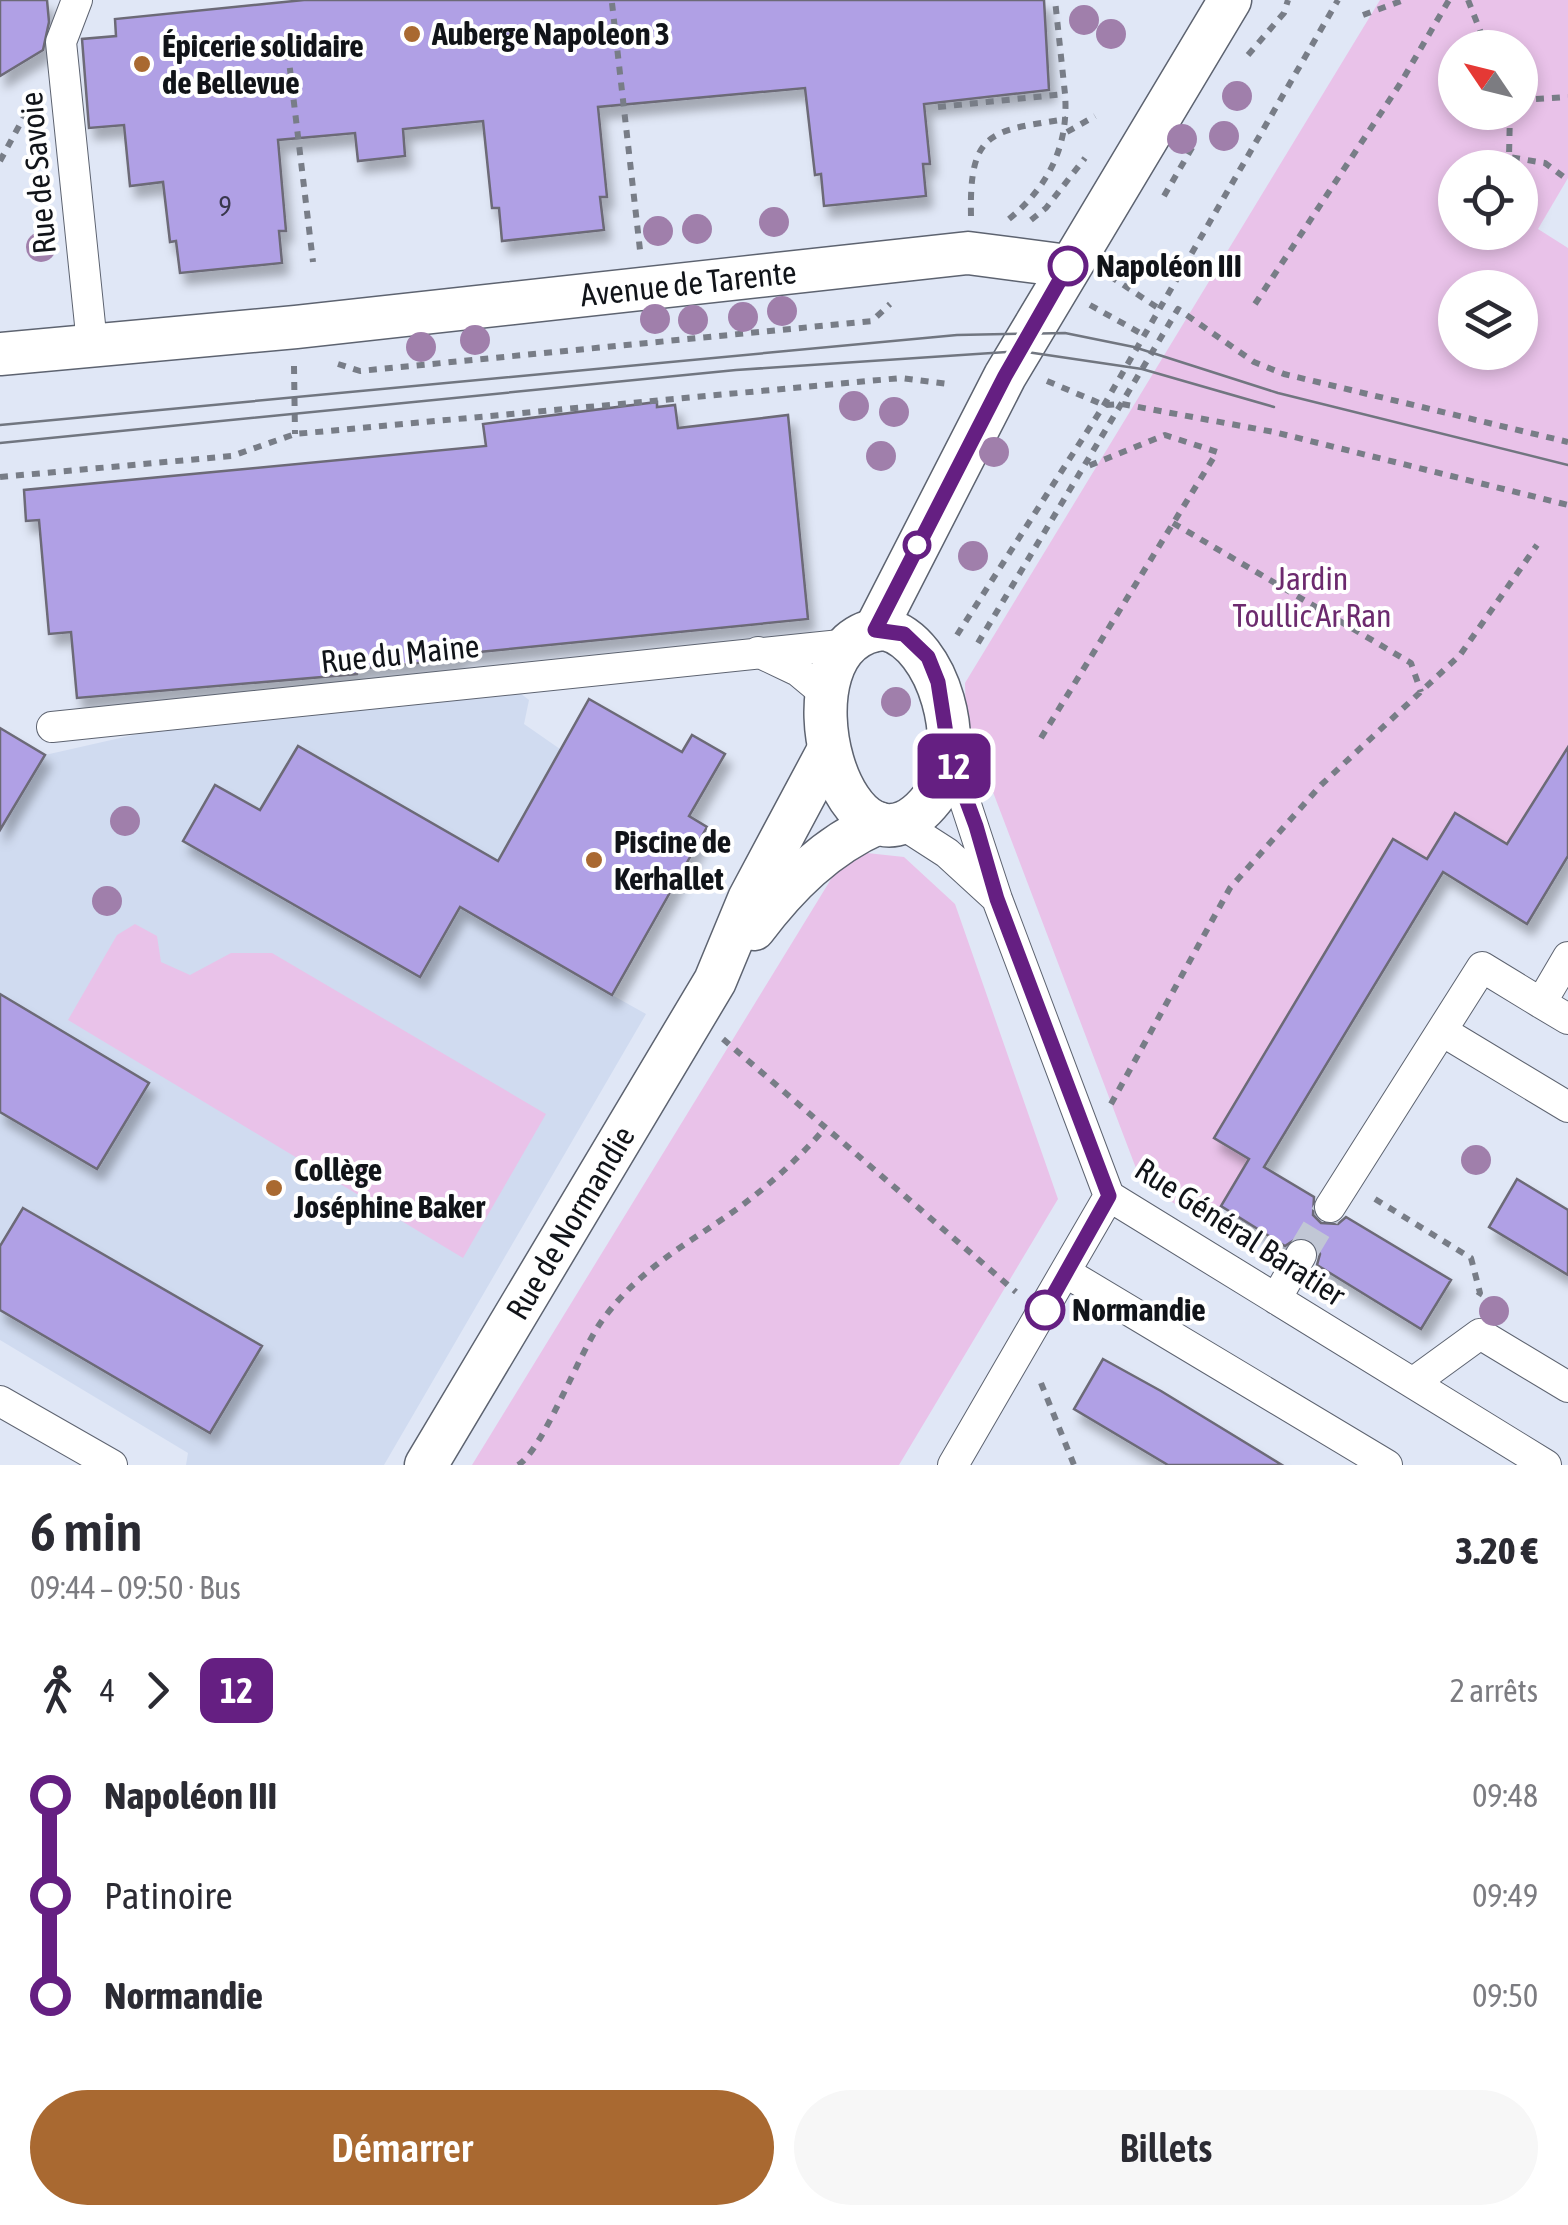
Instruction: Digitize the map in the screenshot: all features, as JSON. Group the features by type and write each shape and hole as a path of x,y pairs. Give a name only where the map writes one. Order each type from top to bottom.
{"street":[{"name":"Rue de Savoie","path":"78,0 60,42 92,344"},
{"path":"862,637 904,634 928,657 938,682 949,753 941,785 924,810 890,823 860,813 845,794 828,751 832,674 862,637 1067,268 1230,0"},
{"name":"Avenue de Tarente","path":"0,354 296,328 968,253 1067,268"},
{"name":"Rue du Maine","path":"52,727 862,637"},
{"path":"755,650 798,670 828,696"},
{"name":"Rue de Normandie","path":"426,1465 714,981 749,899 828,751"},
{"name":"Rue Général Baratier","path":"949,753 997,899 1109,1196 1546,1465"},
{"name":"Rue Général Baratier","path":"890,823 947,853 997,899"},
{"name":"Rue de Normandie","path":"714,981 796,878 832,848 890,823"},
{"path":"1541,1003 1568,957"},
{"path":"1338,1194 1482,967 1568,1019"},
{"path":"1442,1030 1568,1108"},
{"path":"953,1465 1109,1196"},
{"path":"1276,1300 1301,1256"},
{"path":"1065,1272 1388,1465"},
{"path":"1414,1382 1480,1334 1568,1387"},
{"path":"0,1401 112,1465"}],"path":[{"path":"998,227 1034,198 1067,132 1055,0"},
{"path":"928,657 961,632 1104,405 1338,0"},
{"path":"1363,15 1404,0"},
{"path":"1256,304 1400,84 1449,0"},
{"path":"1468,0 1480,30"},
{"path":"612,3 640,252"},
{"path":"286,36 313,262"},
{"path":"938,107 1065,94"},
{"path":"0,161 35,97"},
{"path":"1538,99 1568,97"},
{"path":"1067,132 1095,116"},
{"path":"984,224 971,221 970,178 982,147 997,130 1066,119"},
{"path":"1510,130 1510,156 1544,164 1568,180"},
{"path":"1067,268 1158,308"},
{"path":"1067,268 1142,334"},
{"path":"978,643 1178,309 1254,362 1284,374 1568,442"},
{"path":"0,477 232,456 296,434 721,392 901,378 948,384"},
{"path":"1043,379 1104,405 1122,404 1274,432 1568,505"},
{"path":"1041,738 1217,452 1165,435 1085,468"},
{"path":"1173,524 1411,663 1421,692"},
{"path":"1108,1109 1230,888 1320,785 1460,655 1537,545"},
{"path":"693,1018 1023,1298 1045,1310 1041,1387 1074,1465"},
{"path":"518,1465 533,1456 558,1397 602,1321 664,1255 742,1205 826,1128"},
{"path":"1338,1194 1470,1258 1480,1293 1472,1306"}],"shaded area":[{"name":"Collège Joséphine Baker","path":"520,693 529,700 524,724 560,749 481,892 612,995 646,1014 384,1465 186,1465 188,1453 0,1340 0,730 45,755 151,731"}],"green space":[{"name":"Jardin Toullic Ar Ran","path":"1380,0 1568,0 1568,178 1538,229 1568,248 1568,747 1507,844 1455,813 1427,859 1393,839 1214,1138 1249,1159 1210,1225 1142,1184 966,721 965,683"},
{"path":"867,853 904,857 955,904 1058,1199 899,1465 472,1465 836,871"},
{"path":"135,924 157,936 161,962 190,975 231,953 272,953 546,1114 463,1258 68,1020 117,935"}],"building":[{"path":"0,0 47,0 49,22 43,50 0,76"},
{"path":"304,0 1044,0 1049,90 924,104 930,164 923,164 926,196 824,206 821,174 815,175 805,88 598,107 607,197 600,197 604,230 502,241 499,208 492,208 483,121 403,129 405,156 358,161 355,133 278,140 286,231 279,231 282,263 180,273 176,241 170,242 163,182 130,186 124,125 89,128 82,39 116,36 115,19"},
{"path":"657,402 657,407 675,405 678,428 788,415 808,619 459,654 459,659 356,669 357,674 77,698 71,632 49,634 39,520 26,521 24,490 486,446 483,424"},
{"path":"589,699 682,752 692,735 725,754 689,816 707,827 612,995 460,907 420,977 183,841 215,785 260,810 298,746 498,861"},
{"path":"0,728 45,755 0,830"},
{"path":"1568,747 1568,856 1527,924 1443,872 1264,1167 1314,1197 1313,1215 1321,1223 1338,1224 1346,1217 1451,1280 1421,1329 1317,1265 1320,1254 1311,1239 1300,1236 1285,1246 1221,1206 1249,1159 1214,1138 1393,839 1427,859 1455,813 1507,844"},
{"path":"0,994 149,1083 97,1169 0,1112"},
{"path":"1517,1179 1568,1210 1568,1275 1489,1227"},
{"path":"23,1208 262,1346 210,1433 0,1310 0,1246"},
{"path":"1103,1359 1282,1465 1168,1465 1074,1409"}],"tunnel":[{"path":"1301,1255 1330,1207"}],"tram line":[{"path":"0,425 957,335 1065,333 1134,347 1278,393 1568,465"},
{"path":"0,443 736,370 1020,351 1142,369 1274,407"}],"bus line":[{"name":"12","path":"1045,1310 1109,1196 997,899 949,753 938,682 928,657 904,634 875,630 1005,376 1068,266"}],"place":[{"name":"Auberge Napoleon 3","path":"412,34"},
{"name":"Épicerie solidaire de Bellevue","path":"142,64"},
{"name":"Napoléon III","path":"1068,266"},
{"name":"Piscine de Kerhallet","path":"594,860"},
{"name":"Collège Joséphine Baker","path":"274,1188"},
{"name":"Normandie","path":"1045,1310"}]}
